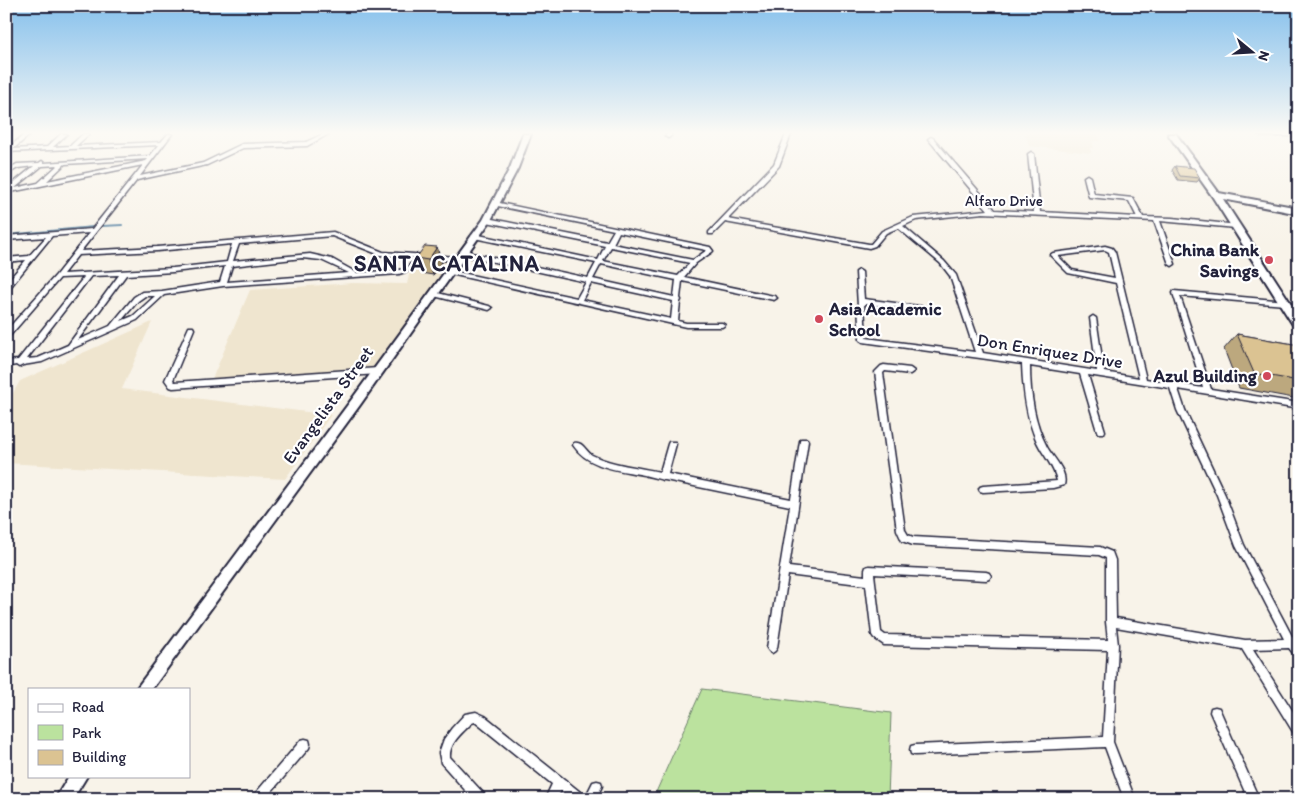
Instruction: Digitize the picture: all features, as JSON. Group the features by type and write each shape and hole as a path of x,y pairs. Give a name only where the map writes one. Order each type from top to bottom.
{"main road":[{"name":"Evangelista Street","path":"144,688 487,220 512,172"},
{"path":"1199,172 1285,304 1296,317 1299,325"},
{"path":"1216,195 1299,211"},
{"path":"63,799 78,778"}],"street":[{"path":"7,191 31,172"},
{"path":"39,185 54,172"},
{"path":"74,178 80,172"},
{"path":"7,191 100,172"},
{"path":"6,336 58,276 140,172"},
{"path":"134,179 169,172"},
{"path":"711,233 771,172"},
{"path":"959,172 992,210"},
{"path":"1032,172 1036,213"},
{"path":"1087,177 1091,196 1131,199 1141,218"},
{"path":"494,204 710,249 694,262 679,279 674,322"},
{"name":"Alfaro Drive","path":"724,220 869,246 873,245 884,232 915,218 992,210 1141,218 1236,226"},
{"path":"1156,219 1172,264"},
{"path":"487,220 694,262"},
{"path":"899,226 942,262 953,275 980,355"},
{"path":"579,300 617,230"},
{"path":"6,238 93,231"},
{"path":"6,288 51,234"},
{"path":"76,253 158,249 333,234 382,254 422,257 460,256 591,280 678,300"},
{"path":"474,236 774,298"},
{"path":"223,284 236,243"},
{"path":"1118,281 1070,272 1053,255 1108,248 1112,252 1143,381"},
{"path":"58,276 173,270 315,256 327,259 355,274"},
{"path":"112,328 141,295 223,284 405,271 422,257"},
{"path":"6,260 32,258"},
{"path":"448,272 674,322 696,326 722,325"},
{"name":"Don Enriquez Drive","path":"859,272 863,340 980,355 1299,406"},
{"path":"70,345 124,273"},
{"path":"19,364 89,275"},
{"path":"6,364 19,364 39,360 112,328 138,316 162,293"},
{"path":"1208,392 1176,293 1285,304"},
{"path":"434,294 488,308"},
{"path":"861,302 926,309"},
{"path":"1093,318 1101,375"},
{"path":"191,330 170,380 173,385 378,371"},
{"path":"983,489 1061,483 1061,477 1044,447 1032,418 1026,387 1026,363"},
{"path":"910,371 884,368 879,372 901,530 905,538 913,541 1105,552 1111,560 1113,645 1108,742 1130,799"},
{"path":"1083,372 1101,430"},
{"path":"1172,386 1181,410 1214,478 1240,546 1291,643 1299,654"},
{"path":"772,648 804,441"},
{"path":"663,477 672,444"},
{"path":"577,445 587,456 599,462 793,504"},
{"path":"986,576 872,569 867,572 877,635 884,640 1113,645"},
{"path":"784,570 869,581"},
{"path":"1111,622 1245,645 1291,643"},
{"path":"1245,645 1299,731"},
{"path":"1215,712 1254,799"},
{"path":"481,799 445,759 443,754 446,745 469,718 473,717 482,720 580,799"},
{"path":"915,750 1108,742"},
{"path":"258,799 305,744"},
{"path":"550,799 559,783"},
{"path":"590,799 597,786"}],"shaded area":[{"path":"429,260 452,262 373,367 212,379 250,290 353,283 407,284 410,271"},
{"path":"152,322 122,389 331,415 285,479 6,463 6,405 20,381"}],"green space":[{"path":"702,689 891,713 888,799 653,799"}],"building":[{"path":"1178,172 1196,172 1200,178 1180,176"},
{"path":"425,246 437,247 428,260 416,258"},
{"path":"1237,334 1299,345 1299,381 1254,373"}],"waterway":[{"path":"102,226 122,225"},
{"path":"6,235 93,227"}],"place":[{"name":"China Bank Savings","path":"1269,260"},
{"name":"Asia Academic School","path":"819,319"},
{"name":"Azul Building","path":"1267,376"}],"district":[{"name":"SANTA CATALINA","path":"447,263"}]}
